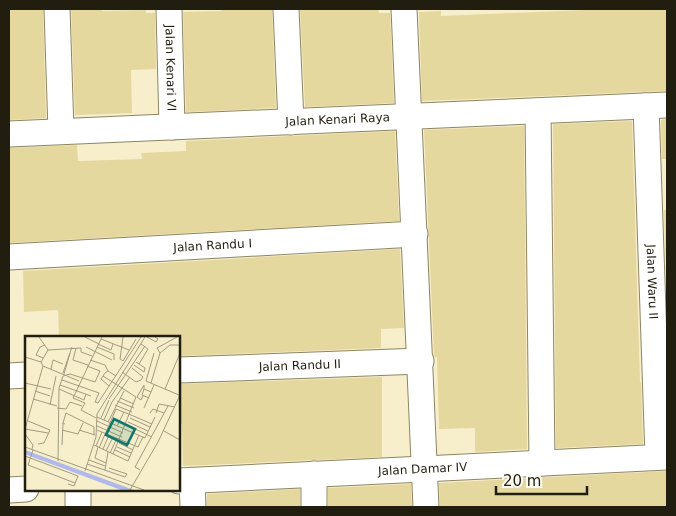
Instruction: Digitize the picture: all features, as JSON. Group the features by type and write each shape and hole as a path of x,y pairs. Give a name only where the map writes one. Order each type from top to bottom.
{"street":[{"path":"57,9 61,131"},
{"name":"Jalan Kenari VI","path":"169,9 172,127"},
{"path":"286,9 290,122"},
{"path":"404,9 426,469 426,507"},
{"name":"Jalan Kenari Raya","path":"9,134 656,106"},
{"name":"Jalan Waru II","path":"656,106 663,457"},
{"path":"538,111 542,463"},
{"name":"Jalan Randu I","path":"9,256 415,234"},
{"name":"Jalan Randu II","path":"180,370 421,361"},
{"path":"9,376 25,375"},
{"name":"Jalan Damar IV","path":"186,481 663,457"},
{"path":"314,474 314,507"},
{"path":"186,481 193,507"},
{"path":"9,490 25,489"},
{"path":"78,491 78,507"}],"building":[{"path":"9,9 43,9 46,118 9,120"},
{"path":"71,9 102,9 102,11 146,10 146,13 155,13 156,69 131,70 132,113 76,115 75,117"},
{"path":"221,9 272,9 276,108 186,112 183,12 221,11"},
{"path":"300,9 378,9 379,13 390,13 394,103 305,107"},
{"path":"608,9 667,9 667,91 422,101 419,12 441,11 441,16"},
{"path":"667,119 667,159 662,159 661,120"},
{"path":"632,121 643,444 556,448 553,124"},
{"path":"524,126 527,449 475,452 475,428 439,429 437,357 434,357 424,130"},
{"path":"395,131 399,221 9,243 9,148 77,145 78,161 142,159 141,153 186,151 186,141"},
{"path":"664,210 667,210 667,307"},
{"path":"400,249 404,328 381,329 381,348 180,356 180,336 59,336 58,310 24,312 23,271"},
{"path":"382,377 382,457 183,466 180,384"},
{"path":"667,471 667,507 440,507 439,483"},
{"path":"411,484 412,507 328,507 328,488"},
{"path":"300,489 300,507 207,507 207,494"}]}
